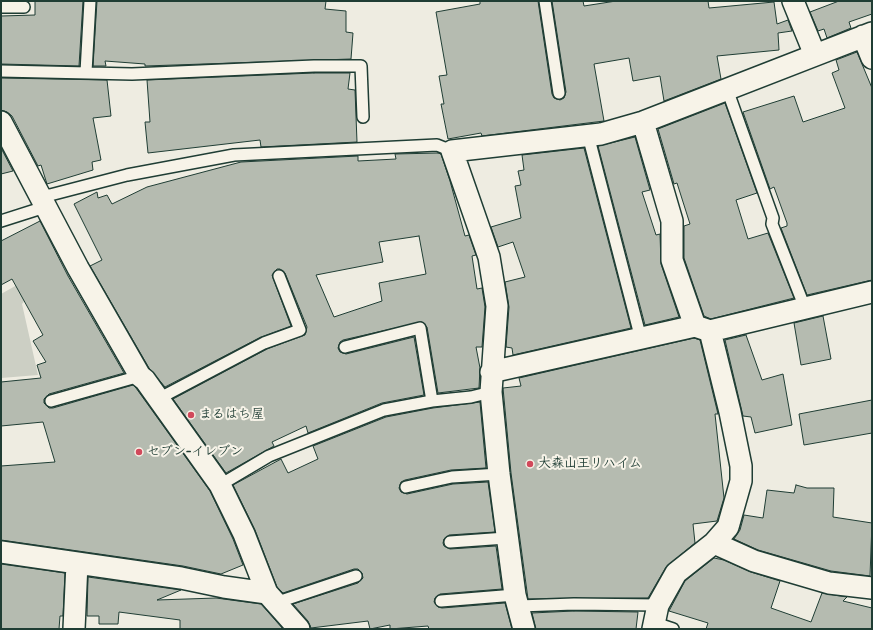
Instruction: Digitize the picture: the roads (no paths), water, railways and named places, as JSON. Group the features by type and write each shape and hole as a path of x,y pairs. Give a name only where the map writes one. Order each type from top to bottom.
{"street":[{"path":"793,1 815,55"},
{"path":"524,629 517,600 506,538 491,382 497,306 489,258 467,186 452,151 601,134 643,122 868,35 872,58"},
{"path":"1,122 42,201 140,376 158,398 220,485 244,534 271,598 299,629"},
{"path":"643,122 672,221 672,260 702,329 730,412 740,466 741,482 728,527 714,543 676,573 660,622"},
{"path":"491,382 641,339 702,329 805,308 872,292"},
{"path":"714,543 754,561 829,583 872,588"},
{"path":"1,552 181,578 271,598"},
{"path":"74,629 77,563"}],"lane":[{"path":"86,72 90,1"},
{"path":"545,1 559,92"},
{"path":"1,7 24,7"},
{"path":"1,70 132,74 314,66 361,66 363,117"},
{"path":"728,89 773,218 772,224 805,308"},
{"path":"588,135 641,339"},
{"path":"1,221 42,201 127,175 234,155 437,145 452,151"},
{"path":"158,398 264,343 300,330 280,276"},
{"path":"345,347 420,328 432,401"},
{"path":"51,401 140,376"},
{"path":"220,485 269,456 384,410 432,401 471,397 491,382"},
{"path":"406,487 452,477 499,474"},
{"path":"450,542 506,538"},
{"path":"271,598 356,576"},
{"path":"441,601 517,600 574,604 660,622"}],"place":[{"name":"まるはち屋","path":"191,415"},
{"name":"セブン-イレブン","path":"139,452"},
{"name":"大森山王リハイム","path":"530,464"}]}
